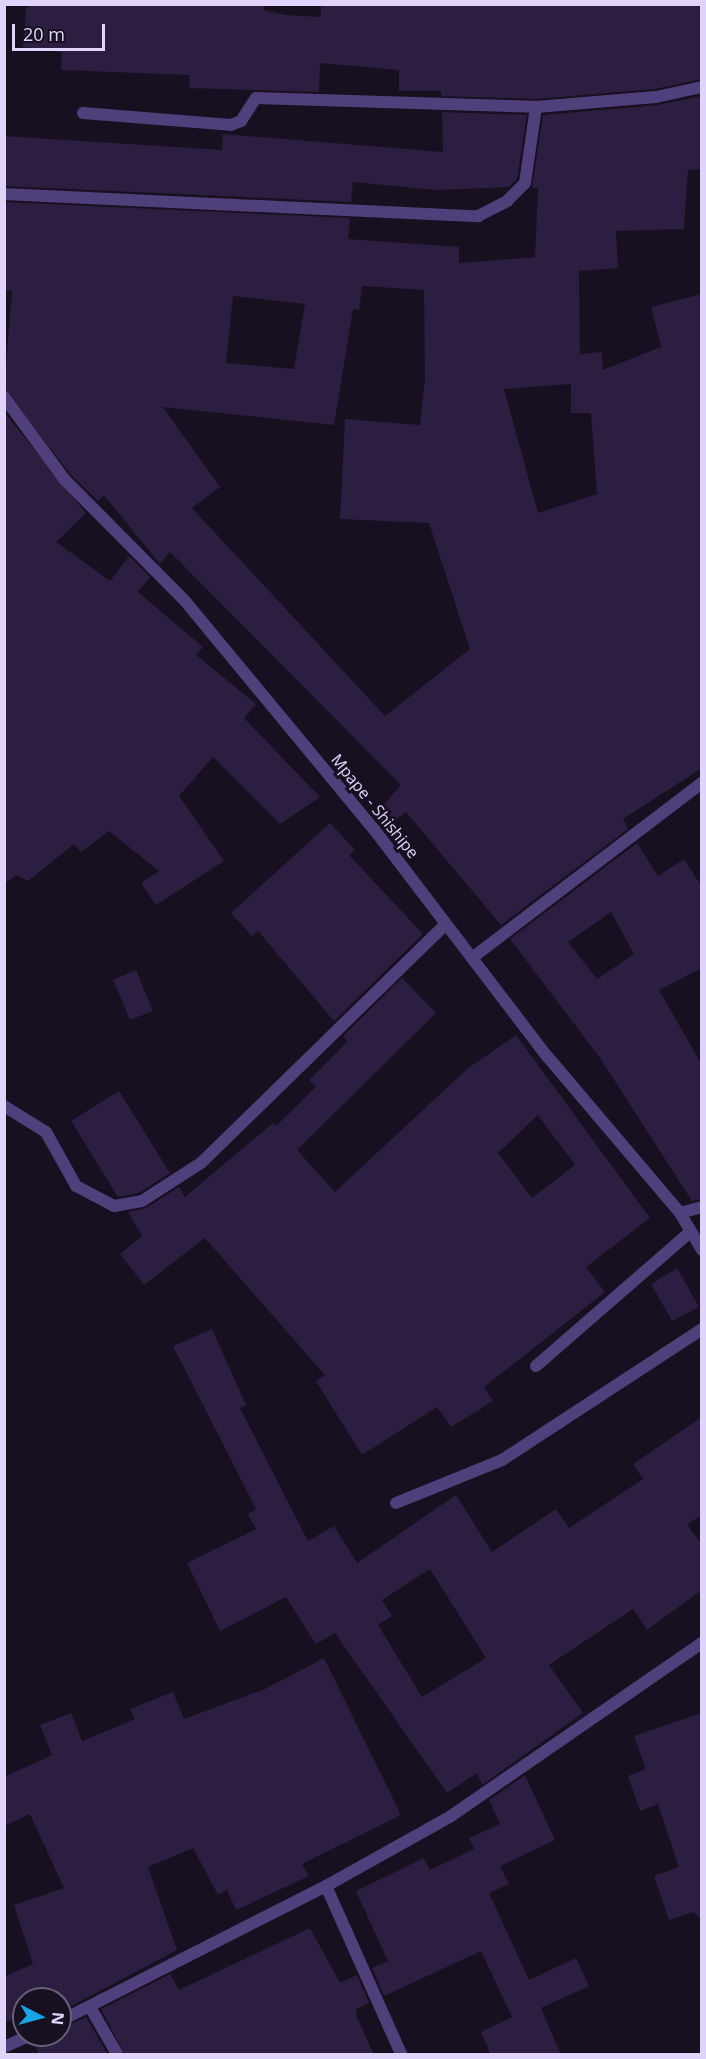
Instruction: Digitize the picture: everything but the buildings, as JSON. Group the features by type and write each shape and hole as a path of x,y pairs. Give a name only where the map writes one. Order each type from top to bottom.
{"street":[{"path":"83,113 231,125 241,121 256,98 313,96 536,107 656,97 702,87"},
{"path":"4,194 478,216 507,201 525,183 536,107"},
{"name":"Mpape - Shishipe","path":"4,398 65,480 185,601 680,1213 689,1233 702,1250"},
{"path":"472,958 702,783"},
{"path":"4,1106 46,1132 75,1186 114,1206 142,1201 201,1163 447,924"},
{"path":"680,1213 702,1206"},
{"path":"536,1366 689,1233"},
{"path":"396,1503 502,1460 702,1329"},
{"path":"72,2015 326,1886 451,1816 702,1643"},
{"path":"326,1886 400,2055"},
{"path":"90,2007 117,2055"}]}
